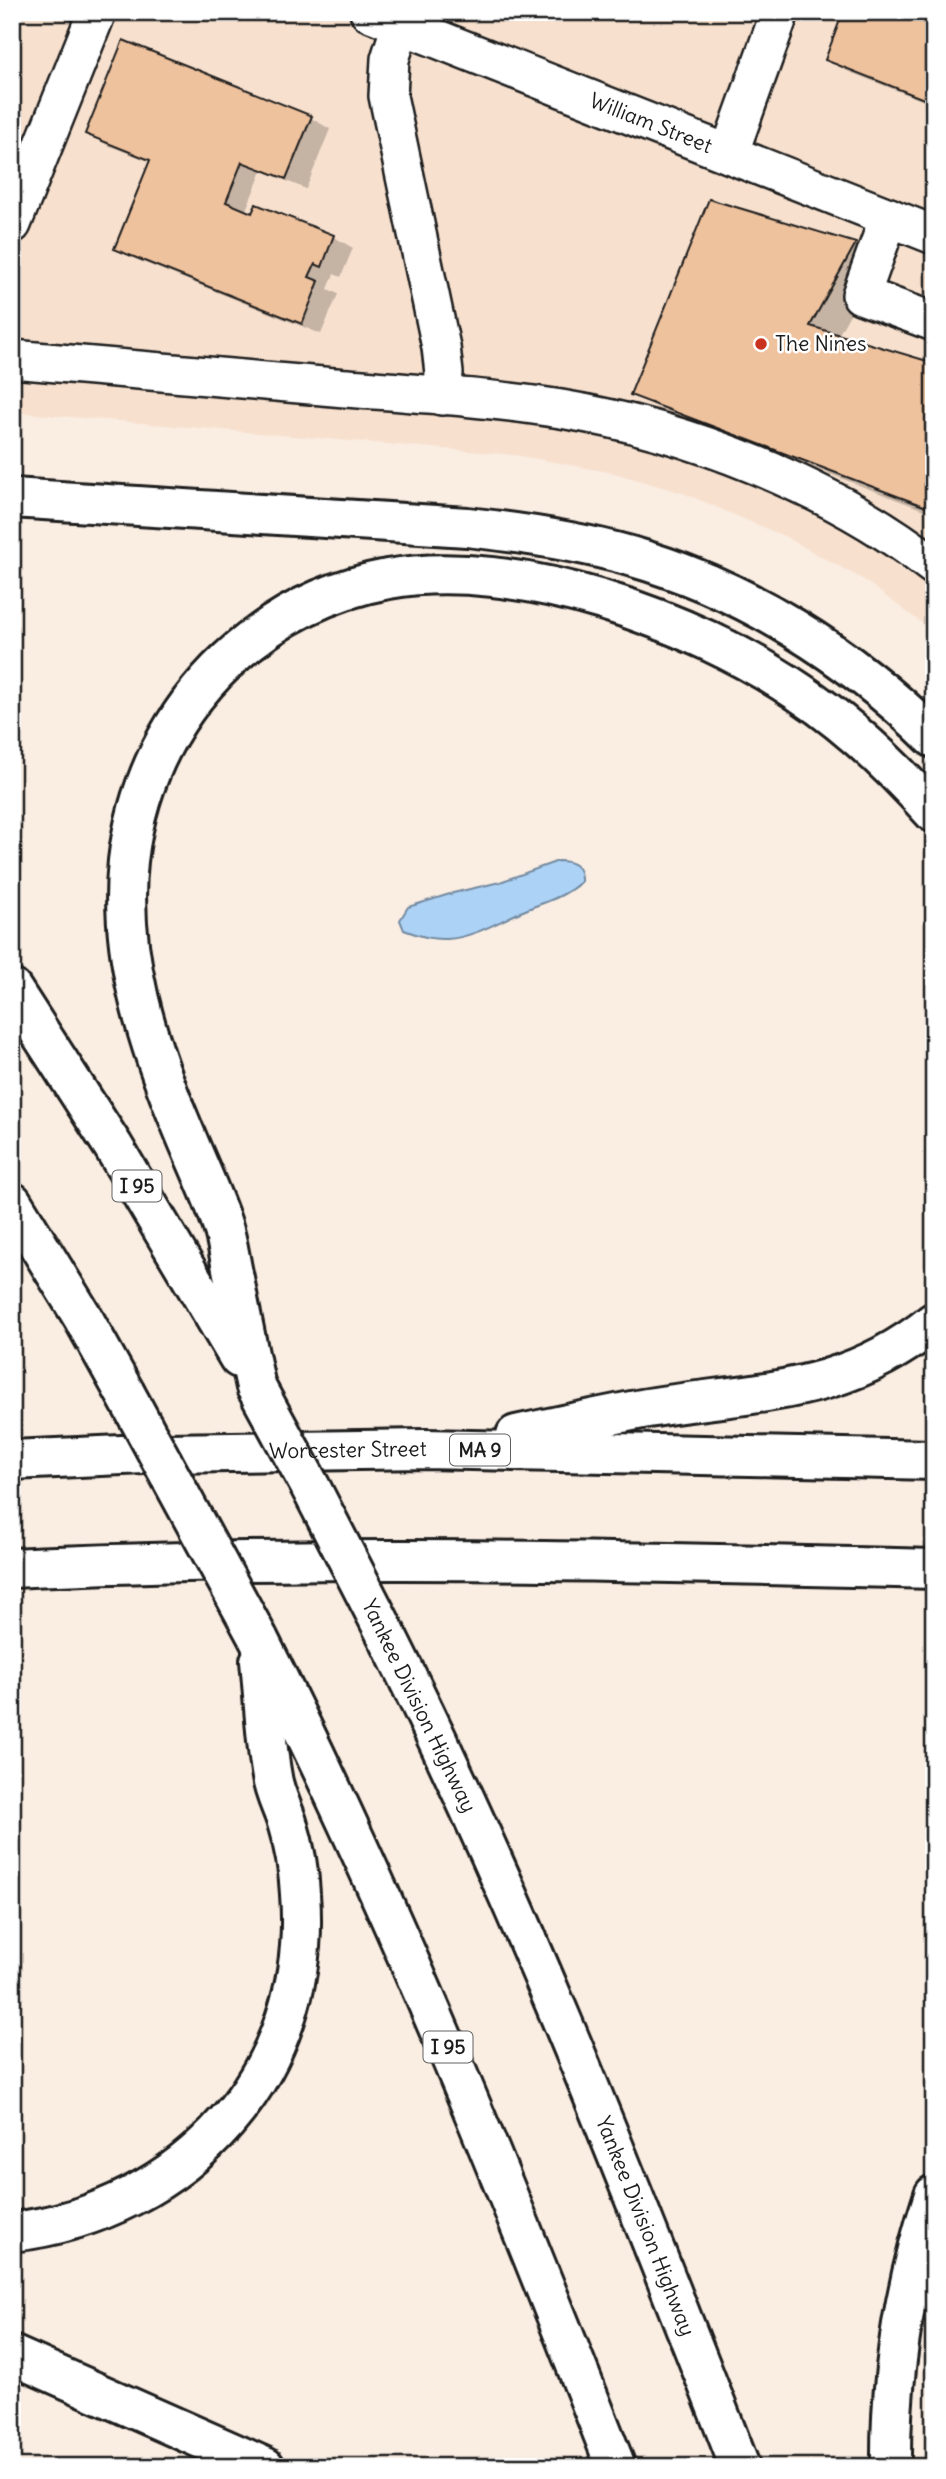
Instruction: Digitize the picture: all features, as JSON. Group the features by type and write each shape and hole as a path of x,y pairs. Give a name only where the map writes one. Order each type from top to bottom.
{"highway":[{"path":"12,498 467,527 534,535 599,548 694,579 783,622 849,666 892,699 934,738"},
{"path":"256,1387 224,1229 165,1084 150,1038 135,980 127,907 127,866 135,819 157,755 187,706 237,651 300,607 347,589 391,579 465,576 524,583 582,595 643,613 701,637 728,649 776,677 852,732 934,813"},
{"name":"Yankee Division Highway","path":"12,989 120,1157 256,1387 384,1632 457,1783 564,2024 614,2144 740,2467"},
{"name":"I 95","path":"12,1202 82,1316 258,1638 344,1814 445,2039 510,2195 616,2467"},
{"path":"445,1449 643,1409 759,1394 828,1380 886,1356 934,1322"},
{"name":"Worcester Street","path":"12,1460 178,1453 445,1449 934,1460"},
{"path":"12,1568 429,1559 934,1569"},
{"path":"12,2232 55,2225 95,2213 130,2198 173,2172 214,2137 232,2117 249,2094 272,2050 286,2014 296,1975 300,1948 300,1896 293,1844 272,1779 258,1638"},
{"path":"891,2467 892,2419 900,2331 917,2252 934,2195"},
{"path":"12,2355 265,2467"}],"lane":[{"path":"12,224 97,12"},
{"path":"729,154 780,12"},
{"path":"385,19 390,59 388,96 444,360 442,396"},
{"name":"William Street","path":"385,19 934,235"},
{"path":"889,217 861,295 934,322"},
{"path":"12,359 442,396 561,409 627,423 699,444 771,472 892,536 934,566"}],"shaded area":[{"path":"12,12 934,12 934,632 864,580 784,536 683,493 614,473 515,455 12,412"}],"water":[{"path":"558,861 576,866 581,882 553,899 457,938 430,938 404,930 400,920 408,907 500,882"}],"building":[{"path":"843,12 934,12 934,103 825,60"},
{"path":"123,40 312,116 286,179 242,162 226,202 252,213 256,204 334,235 322,267 315,264 309,277 319,281 302,324 114,249 150,160 85,134"},
{"name":"The Nines","path":"709,199 856,243 810,326 934,363 934,510 630,395"}],"place":[{"name":"The Nines","path":"761,344"}]}
